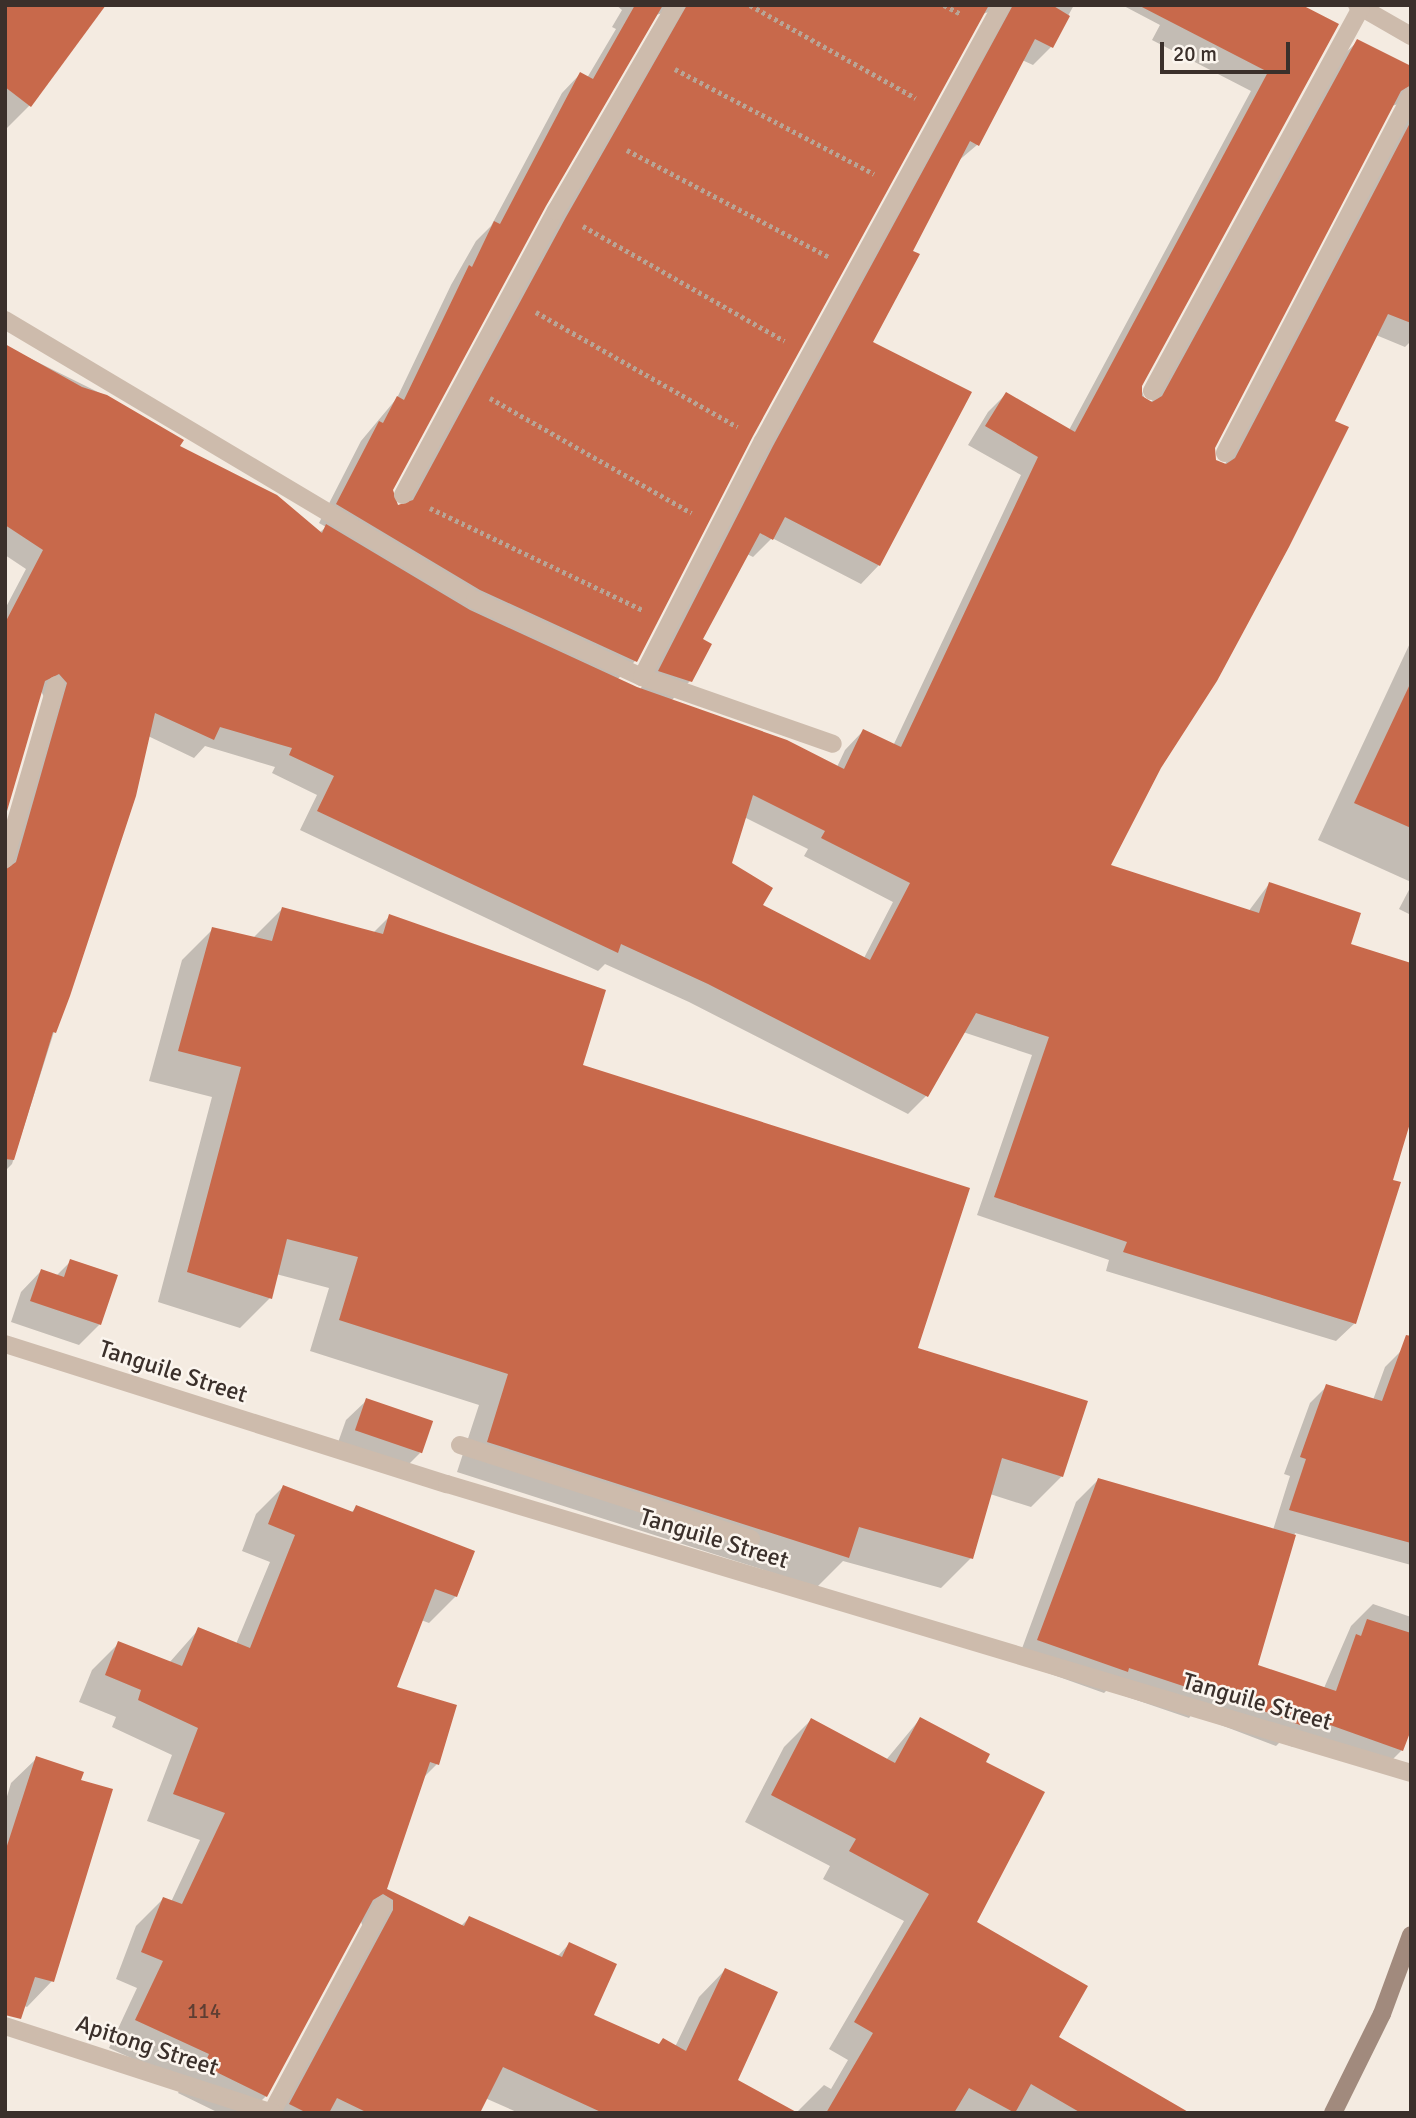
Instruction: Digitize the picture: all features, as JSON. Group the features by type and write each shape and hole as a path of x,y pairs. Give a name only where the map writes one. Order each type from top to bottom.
{"street":[{"path":"402,495 556,211 602,137 676,5"},
{"path":"642,677 672,624 717,527 763,441 1002,5"},
{"path":"1152,391 1359,7 1411,36"},
{"path":"1225,453 1411,96"},
{"path":"5,320 398,557 475,600 642,677 833,744"},
{"path":"5,859 55,685"},
{"name":"Tanguile Street","path":"5,1344 447,1484 1411,1773"},
{"path":"460,1445 751,1539"},
{"path":"272,2113 383,1905"},
{"path":"1333,2113 1382,2014 1411,1935"},
{"name":"Apitong Street","path":"5,2026 272,2113"}],"path":[{"path":"750,5 945,113"},
{"path":"647,54 903,189"},
{"path":"602,137 855,271"},
{"path":"556,211 810,356"},
{"path":"510,297 763,441"},
{"path":"464,383 717,527"},
{"path":"402,495 672,624"}],"building":[{"path":"5,5 106,5 31,107 5,87"},
{"path":"635,5 663,5 546,206 393,490 398,505 413,500 566,217 687,5 989,5 753,436 637,662 480,590 336,504 379,421 383,423 397,396 404,400 469,265 472,267 494,221 500,224 580,72 593,79"},
{"path":"1013,5 1052,5 1070,16 1053,48 1035,39 979,146 970,141 913,251 920,254 873,342 972,392 880,566 785,517 773,540 760,533 703,639 712,644 692,682 658,671 773,446"},
{"path":"1138,5 1302,5 1339,24 1142,386 1142,396 1152,402 1162,396 1357,39 1411,66 1411,85 1401,91 1215,448 1216,460 1226,464 1235,458 1411,121 1411,323 1388,314 1335,421 1349,427 1289,547 1217,681 1161,768 1111,865 1259,913 1269,882 1361,913 1351,944 1411,963 1411,1120 1393,1180 1401,1182 1356,1324 1123,1252 1127,1242 994,1197 1049,1037 976,1013 928,1097 708,984 621,944 618,953 317,811 334,776 289,755 292,748 220,727 214,740 155,713 136,796 70,996 56,1033 53,1032 14,1160 5,1159 5,870 16,862 67,683 59,674 45,681 5,818 5,623 43,550 5,525 5,344 82,387 107,395 184,440 180,446 277,495 322,533 326,524 470,610 637,687 787,740 844,769 863,729 901,747 1038,457 985,426 1006,392 1075,432 1268,72","holes":["753,795 825,831 821,838 910,883 870,960 763,905 773,888 732,863"]},
{"path":"1411,682 1411,828 1354,803"},
{"path":"282,907 383,934 389,914 606,990 583,1065 970,1188 918,1348 1088,1401 1063,1477 1002,1458 973,1559 859,1527 849,1558 487,1442 508,1374 339,1320 358,1257 287,1239 272,1299 187,1272 241,1067 178,1051 212,927 272,941"},
{"path":"70,1259 118,1275 101,1325 30,1301 41,1269 64,1277"},
{"path":"1406,1335 1411,1336 1411,1543 1289,1510 1306,1459 1300,1457 1326,1384 1382,1401"},
{"path":"366,1398 433,1421 422,1453 355,1430"},
{"path":"1098,1478 1296,1535 1258,1665 1336,1691 1356,1634 1361,1636 1367,1619 1411,1633 1411,1730 1403,1751 1319,1721 1317,1726 1302,1720 1300,1725 1214,1692 1213,1696 1129,1668 1128,1672 1037,1640"},
{"path":"283,1485 353,1512 356,1505 475,1551 457,1597 435,1589 397,1687 457,1705 439,1765 430,1762 387,1889 464,1926 469,1916 562,1957 569,1942 617,1964 594,2015 659,2044 663,2038 686,2051 725,1968 778,1992 738,2080 798,2113 603,2113 503,2067 480,2113 368,2113 337,2098 329,2113 307,2113 289,2104 393,1910 393,1900 383,1894 373,1900 267,2097 204,2066 209,2054 135,2020 163,1961 141,1952 163,1897 182,1904 225,1813 173,1794 198,1728 138,1700 141,1690 105,1675 118,1641 182,1666 198,1627 250,1648 295,1535 268,1524"},
{"path":"920,1717 990,1754 986,1762 1045,1792 977,1922 1088,1986 1059,2037 1190,2113 1081,2113 1031,2084 1015,2113 969,2088 954,2113 826,2113 873,2033 854,2022 929,1894 849,1851 856,1839 771,1795 811,1718 895,1763"},
{"path":"36,1756 84,1772 81,1780 113,1789 54,1982 35,1977 21,2019 5,2015 5,1852"}]}
